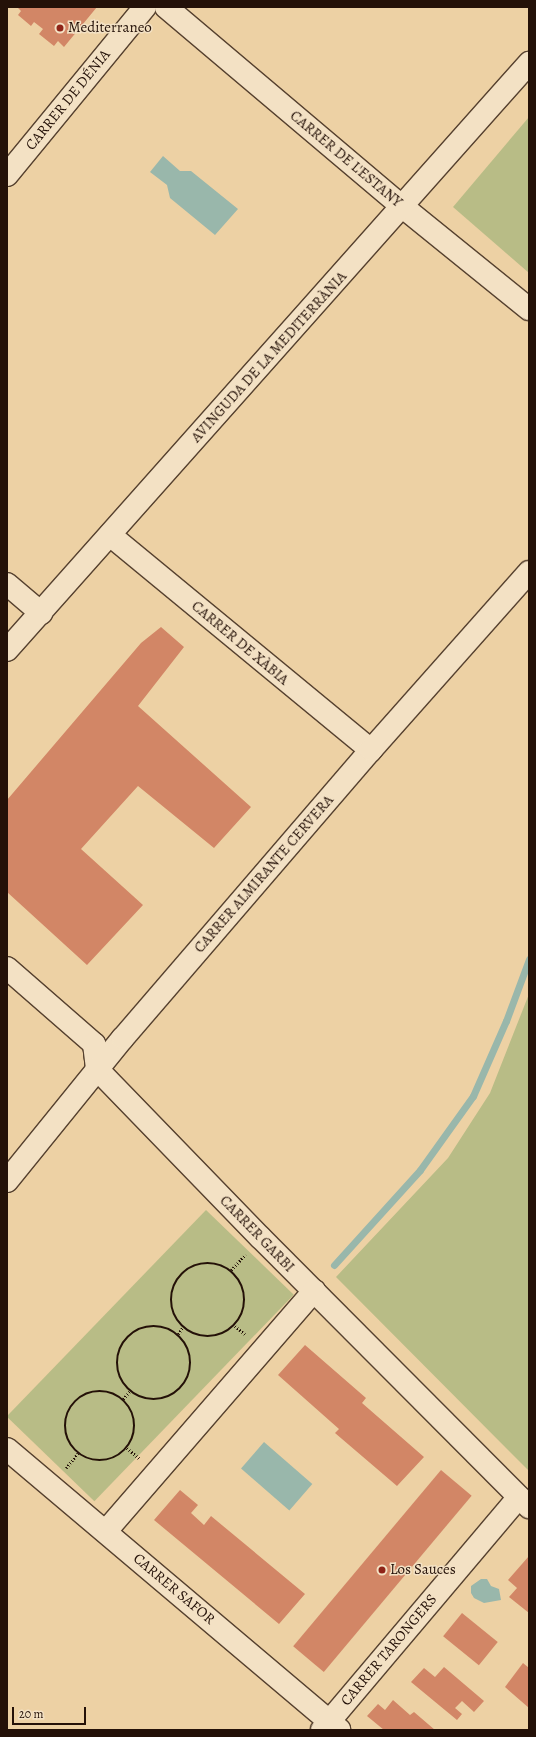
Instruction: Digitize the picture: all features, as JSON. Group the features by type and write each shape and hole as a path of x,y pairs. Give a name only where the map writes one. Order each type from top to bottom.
{"street":[{"name":"CARRER DE DÉNIA","path":"7,175 145,7"},
{"name":"CARRER DE L'ESTANY","path":"166,7 403,207 529,309"},
{"name":"AVINGUDA DE LA MEDITERRÀNIA","path":"7,650 403,207 529,63"},
{"name":"CARRER DE XÀBIA","path":"110,535 371,750"},
{"name":"CARRER ALMIRANTE CERVERA","path":"7,1181 97,1069 371,750 529,572"},
{"path":"7,584 41,613"},
{"path":"7,968 94,1044 97,1069"},
{"name":"CARRER GARBI","path":"97,1069 314,1291 524,1502"},
{"path":"106,1531 314,1291"},
{"name":"CARRER SAFOR","path":"7,1449 106,1531 330,1727"},
{"name":"CARRER TARONGERS","path":"330,1727 524,1502"}],"path":[{"path":"214,1262 231,1270 241,1282 245,1293 242,1316 235,1326 228,1332 209,1337 191,1333 183,1327 176,1318 171,1295 181,1274 202,1263 214,1262"},
{"path":"154,1325 168,1327 178,1334 190,1352 190,1373 186,1383 174,1394 160,1400 144,1398 130,1391 122,1381 117,1362 122,1343 130,1333 142,1327 154,1325"},
{"path":"178,1334 183,1327"},
{"path":"103,1391 123,1399 134,1417 134,1434 127,1448 119,1456 104,1461 88,1459 78,1453 71,1445 66,1429 68,1413 73,1404 82,1396 103,1391"},
{"path":"123,1399 130,1391"}],"green space":[{"path":"529,117 529,273 453,207"},
{"path":"529,994 529,1471 336,1277 448,1158 490,1093"},
{"path":"206,1210 294,1295 94,1501 7,1416"}],"shaded area":[{"path":"163,156 180,171 191,171 238,209 215,235 170,198 167,185 150,172"},
{"path":"264,1442 312,1484 289,1510 241,1468"},
{"path":"481,1579 487,1579 491,1586 499,1589 501,1600 484,1603 474,1598 471,1593 471,1586"}],"building":[{"name":"Mediterraneo","path":"17,7 97,7 64,47 58,41 54,46 39,34 43,29 34,22 31,26 18,15 21,11"},
{"path":"161,627 184,647 138,706 251,807 214,848 138,786 81,849 143,905 87,965 7,892 7,800 141,643"},
{"path":"305,1345 366,1398 362,1403 424,1457 397,1486 335,1433 339,1429 278,1375"},
{"name":"Los Sauces","path":"441,1470 472,1496 324,1672 293,1646"},
{"path":"180,1490 198,1505 191,1513 204,1525 211,1516 305,1594 279,1624 154,1520"},
{"path":"529,1556 529,1613 509,1597 517,1588 508,1580"},
{"path":"462,1613 498,1642 479,1665 443,1636"},
{"path":"523,1663 529,1668 529,1708 505,1687"},
{"path":"444,1667 484,1701 474,1712 462,1701 455,1708 462,1714 457,1720 411,1682 424,1668 435,1677"},
{"path":"393,1700 410,1715 414,1712 435,1730 384,1730 367,1716 378,1704 385,1710"}],"waterway":[{"path":"334,1265 420,1170 473,1096 506,1021 529,959"}],"place":[{"name":"Mediterraneo","path":"60,28"},
{"name":"Los Sauces","path":"382,1570"}]}
